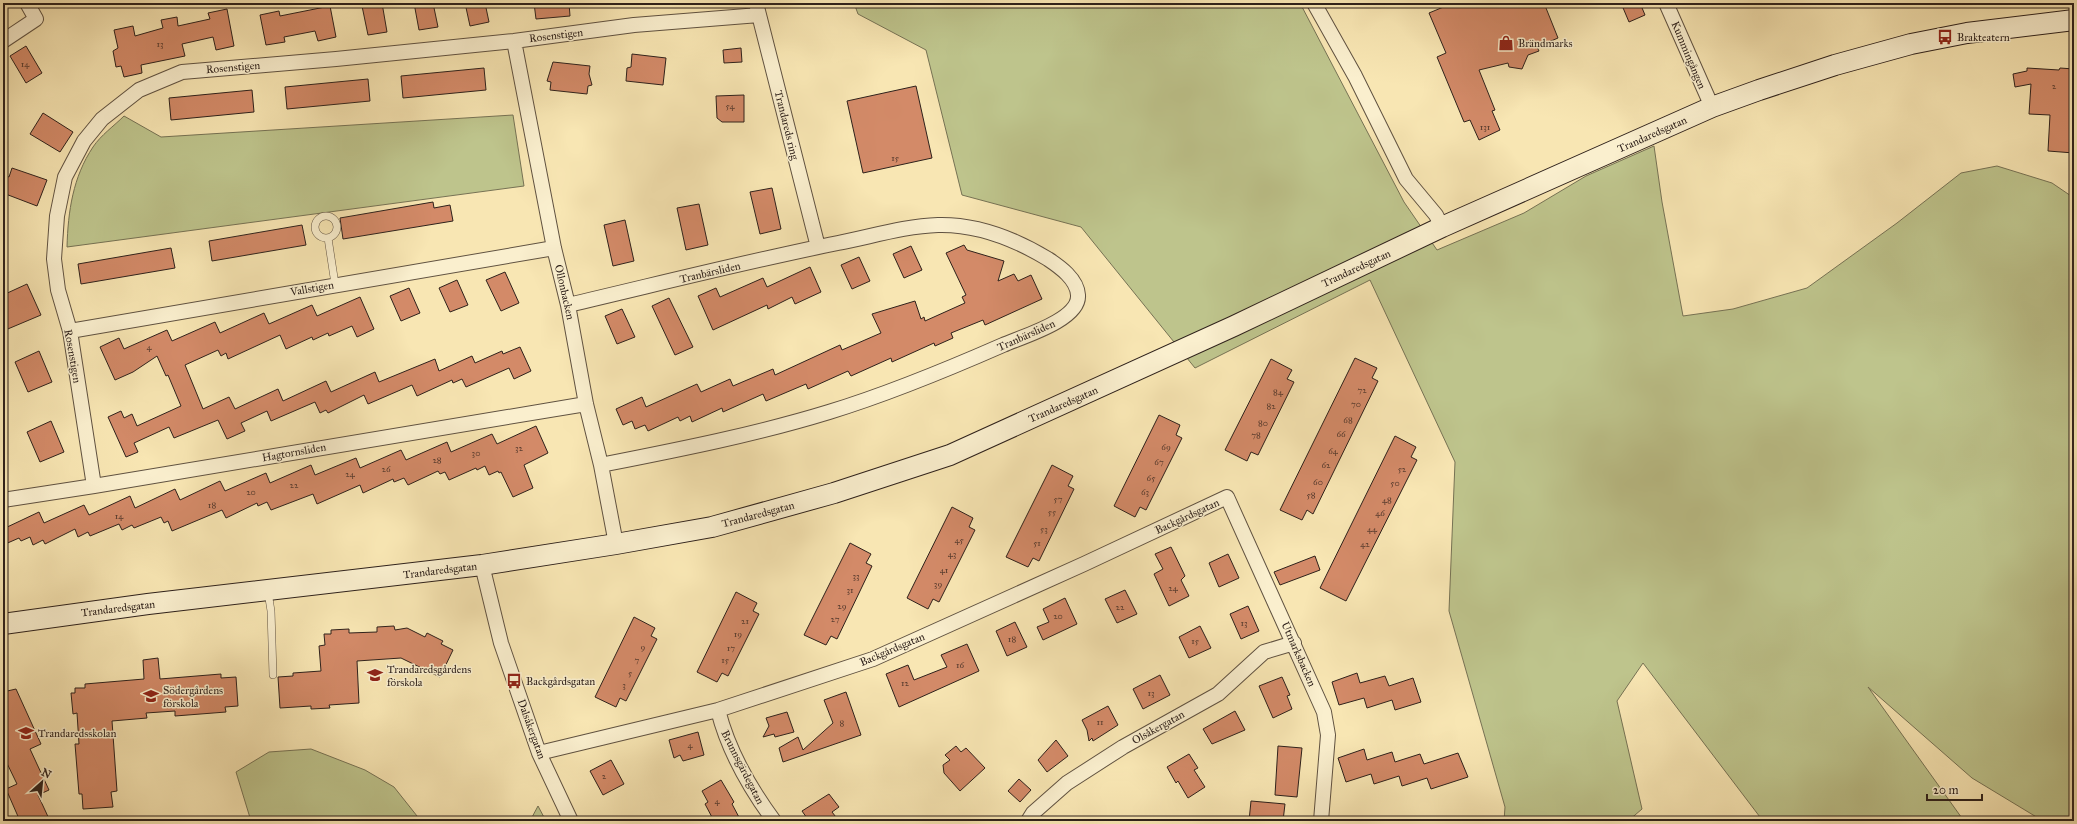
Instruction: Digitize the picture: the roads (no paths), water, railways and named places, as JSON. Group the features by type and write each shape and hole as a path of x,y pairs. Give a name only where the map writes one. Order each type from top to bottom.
{"street":[{"path":"3,41 36,19 27,3"},
{"path":"1314,3 1355,76 1406,179 1436,215 1442,227"},
{"name":"Kummingången","path":"1666,3 1712,107"},
{"name":"Rosenstigen","path":"94,486 70,331 58,290 54,259 57,216 65,177 84,141 98,125 139,90 182,72 336,59 514,41 758,9"},
{"name":"Trandareds ring","path":"758,9 818,247"},
{"name":"Trandaredsgatan","path":"3,624 148,604 482,565 616,544 712,527 834,493 950,455 1227,329 1442,227 1712,107 1835,65 1911,44 1967,33 2074,20"},
{"name":"Ollonbacken","path":"514,41 554,248 568,305 586,404 601,465 616,544"},
{"name":"Tranbärsliden","path":"568,305 818,247 919,227 956,226 983,230 1023,245 1052,262 1072,279 1078,295 1078,303 1065,316 1052,324 928,377 829,412 721,441 601,465"},
{"name":"Vallstigen","path":"70,331 335,284 554,248"},
{"name":"Hagtornsliden","path":"3,500 586,404"},
{"name":"Utmarksbacken","path":"1227,497 1324,712 1328,735 1321,821"},
{"name":"Backgårdsgatan","path":"539,753 718,710 873,659 1077,568 1227,497"},
{"name":"Dalsåkergatan","path":"482,565 501,643 539,753 571,821"},
{"name":"Olsåkergatan","path":"1028,821 1033,813 1067,782 1123,747 1218,694 1264,652 1294,643"},
{"name":"Brunnsgärdegatan","path":"718,710 725,735 755,795 774,821"}],"lane":[{"path":"328,238 335,284"},
{"path":"268,591 271,611 272,676"}],"place":[{"name":"Brakteatern","path":"1945,37"},
{"name":"Brändmarks","path":"1506,43"},
{"name":"Trandaredsgårdens förskola","path":"375,675"},
{"name":"Backgårdsgatan","path":"514,681"},
{"name":"Södergårdens förskola","path":"151,696"},
{"name":"Trandaredsskolan","path":"26,733"}]}
